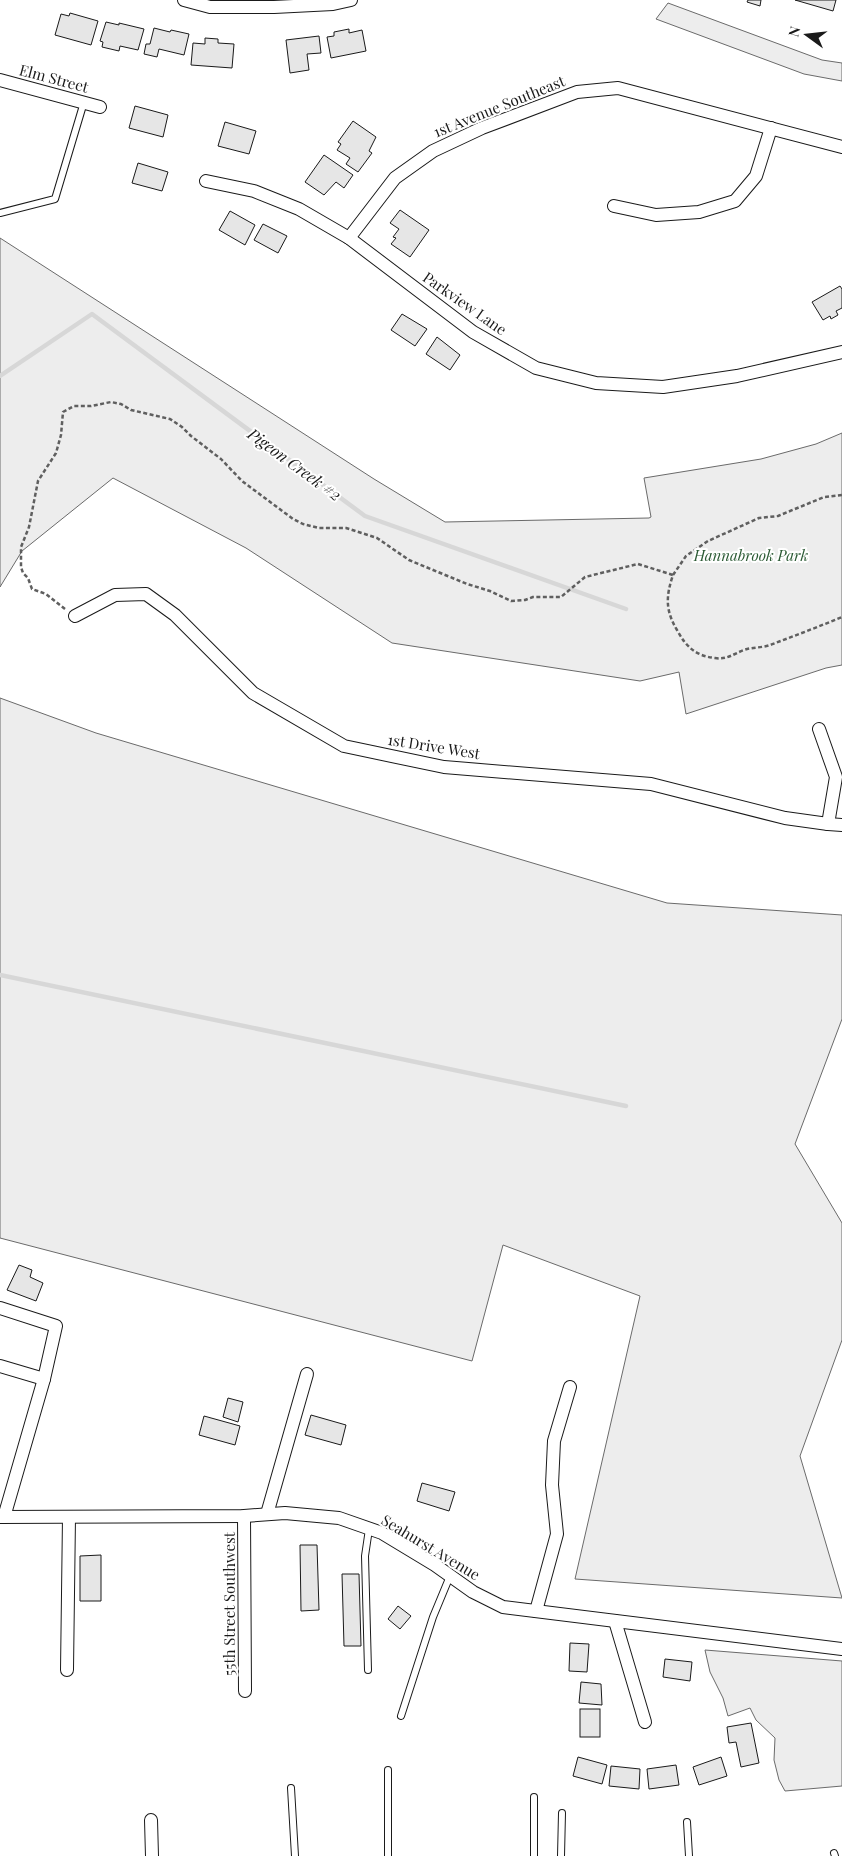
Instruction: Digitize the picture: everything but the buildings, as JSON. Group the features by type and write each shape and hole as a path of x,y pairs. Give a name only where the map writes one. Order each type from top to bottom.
{"street":[{"path":"184,0 210,7 274,7 333,4 351,0"},
{"name":"Elm Street","path":"0,80 100,107"},
{"name":"1st Avenue Southeast","path":"349,238 395,178 433,151 482,128 577,92 618,88 842,147"},
{"path":"614,206 656,215 699,212 735,200 756,176 771,128"},
{"name":"Parkview Lane","path":"206,181 254,191 298,209 349,238 481,336 536,368 596,383 663,387 738,376 842,352"},
{"name":"1st Drive West","path":"75,616 115,595 146,594 175,615 253,693 344,746 444,767 651,784 785,818 842,825"},
{"path":"819,729 836,777 828,824"},
{"path":"0,1308 56,1326 44,1379 2,1517"},
{"path":"0,1366 44,1379"},
{"path":"267,1514 307,1374"},
{"path":"536,1611 557,1534 552,1485 554,1441 570,1387"},
{"name":"Seahurst Avenue","path":"2,1517 244,1516 285,1513 339,1518 387,1536 473,1592 503,1607 842,1649"},
{"name":"55th Street Southwest","path":"244,1516 245,1691"},
{"path":"67,1670 69,1517"},
{"path":"615,1621 645,1722"},
{"path":"151,1820 152,1856"}],"lane":[{"path":"0,213 55,199 84,102"},
{"path":"368,1670 365,1556 369,1529"},
{"path":"401,1716 433,1617 450,1576"},
{"path":"388,1770 388,1856"},
{"path":"291,1788 295,1856"},
{"path":"534,1797 534,1856"},
{"path":"561,1856 562,1813"},
{"path":"687,1822 689,1856"}],"path":[{"path":"75,616 46,594 32,589 21,567 21,547 30,527 38,481 56,453 61,435 63,412 74,406 91,406 111,402 121,404 131,410 176,422 221,459 242,482 302,524 320,528 346,528 372,536 383,541 410,560 511,601 525,600 533,597 560,596 585,577 638,564 673,575"},
{"path":"842,495 824,498 778,516 759,518 708,541 686,556 673,575 667,596 672,621 685,645 709,657 728,658 744,650 769,645 793,637 842,617"}],"shaded area":[{"path":"668,3 822,60 842,63 842,81 804,74 656,19"},
{"path":"0,238 374,479 445,522 649,518 651,517 644,478 761,459 816,444 842,433 842,665 826,668 686,714 679,672 640,681 392,643 246,548 113,478 22,551 0,587"},
{"path":"0,698 96,733 667,903 842,915 842,1019 795,1144 842,1223 842,1340 800,1456 842,1598 575,1579 640,1296 503,1245 472,1361 0,1238"},
{"path":"705,1650 842,1661 842,1786 785,1791 779,1780 774,1760 775,1738 756,1720 750,1708 728,1716 723,1698 710,1672"}],"waterway":[{"name":"Pigeon Creek #2","path":"0,376 92,314 365,516 626,609"},
{"path":"0,975 626,1106"}],"park label":[{"name":"Hannabrook Park","path":"751,555"}]}
